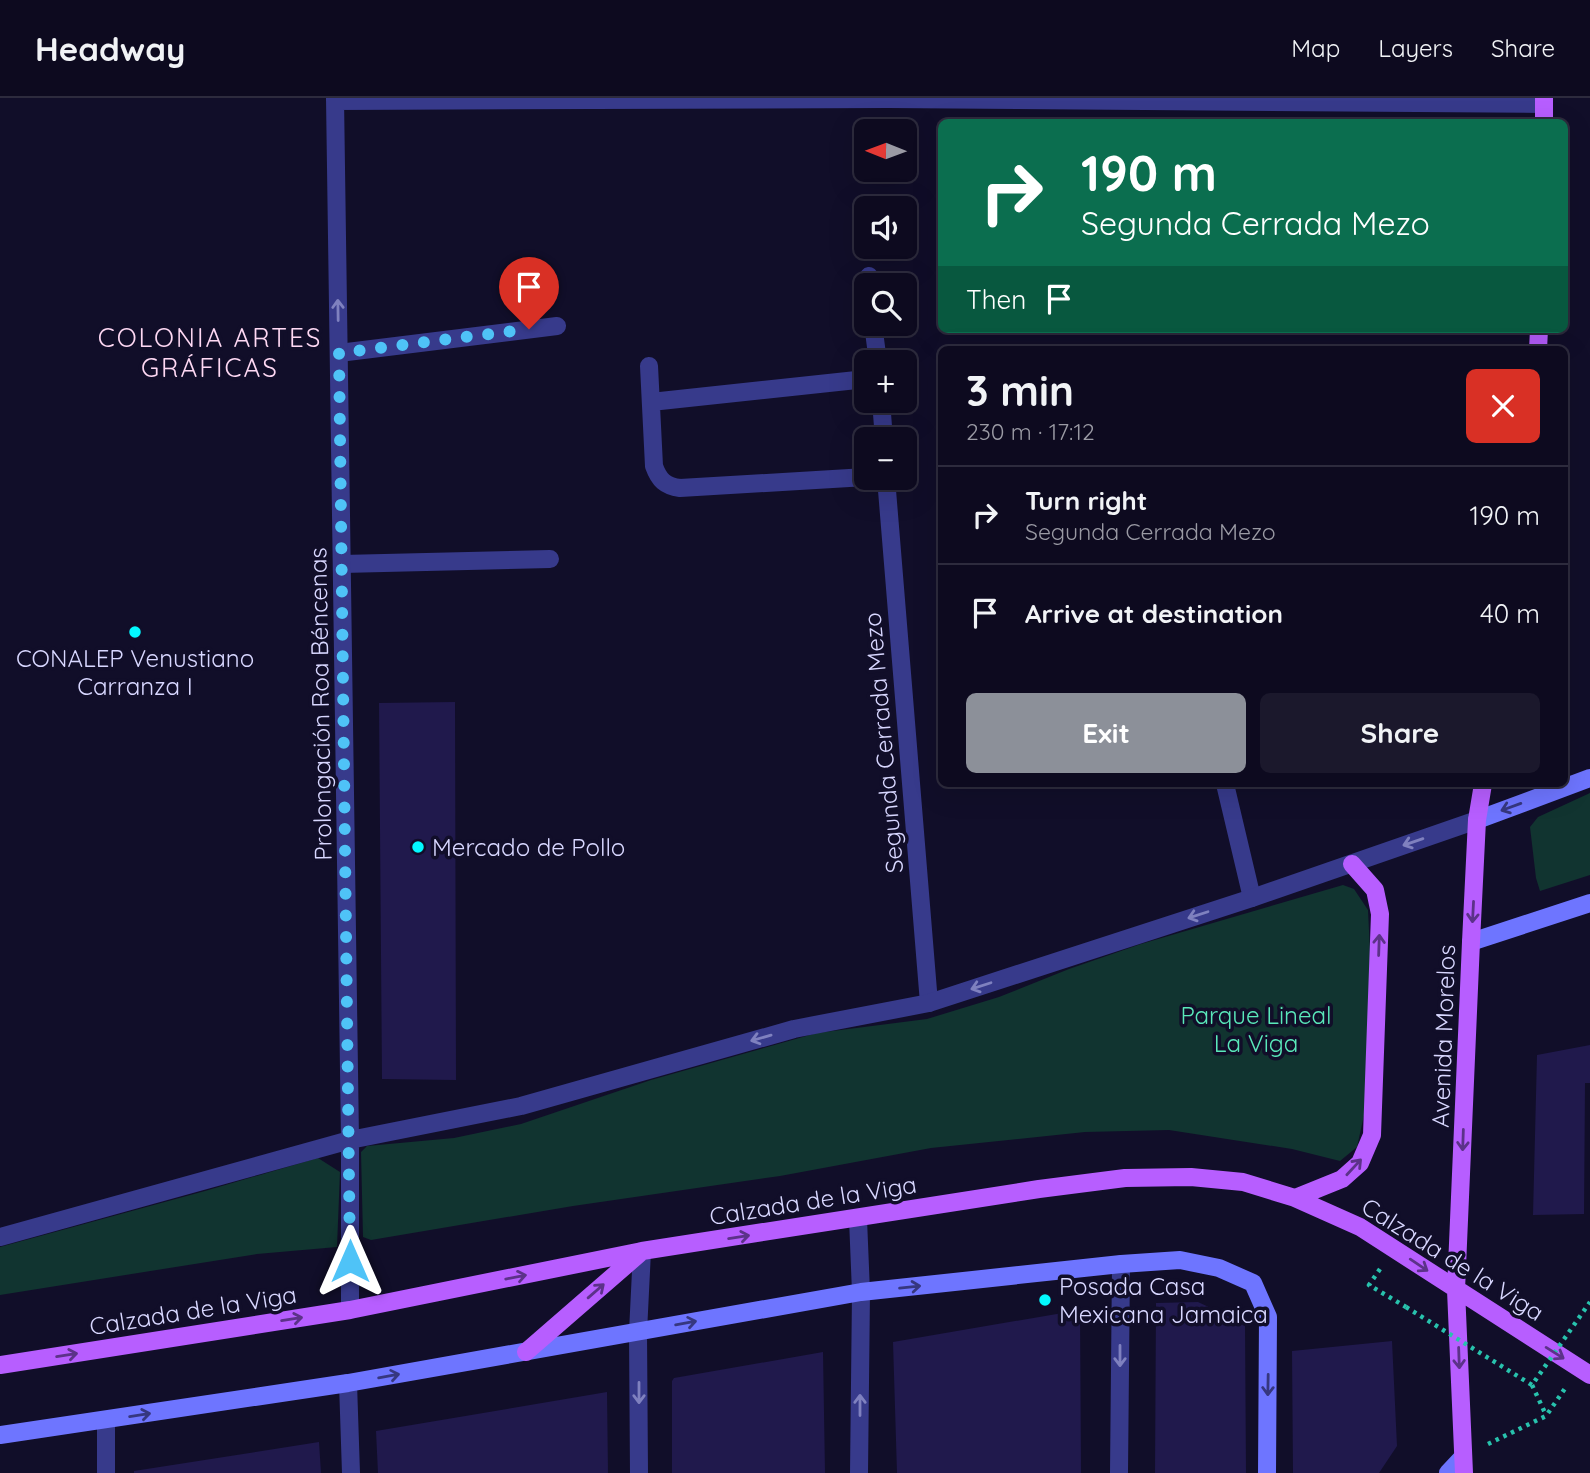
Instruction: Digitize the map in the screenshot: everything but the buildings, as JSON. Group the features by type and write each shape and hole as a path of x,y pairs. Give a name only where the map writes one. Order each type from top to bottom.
{"main road":[{"path":"1544,101 1544,119"},
{"name":"Avenida Morelos","path":"1463,1465 1456,1290 1471,942 1478,820 1483,787"},
{"path":"1294,1198 1342,1180 1360,1164 1372,1135 1380,914 1376,890 1352,864"},
{"name":"Calzada de la Viga","path":"0,1365 350,1310 642,1251 1039,1189 1125,1178 1191,1177 1243,1182 1294,1198 1360,1227 1584,1371"},
{"path":"526,1352 642,1251"}],"street":[{"path":"335,100 888,98 1544,101"},
{"name":"Prolongación Roa Béncenas","path":"335,100 350,1140 350,1310"},
{"path":"339,353 556,326"},
{"path":"649,366 654,466 659,477 668,486 680,488 854,478"},
{"path":"651,402 854,380"},
{"name":"Segunda Cerrada Mezo","path":"888,490 929,1003"},
{"path":"342,564 550,559"},
{"path":"1568,786 1590,778"},
{"path":"1226,787 1251,898"},
{"path":"0,1237 350,1140 521,1106 794,1029 929,1003 1352,864 1566,787"},
{"path":"1471,942 1590,903"},
{"path":"858,1219 861,1292 859,1473"},
{"path":"639,1473 638,1332 642,1251"},
{"path":"0,1435 348,1383 861,1292 1180,1260 1219,1268 1253,1283 1268,1317 1267,1473"},
{"path":"1119,1473 1121,1264"},
{"path":"348,1383 351,1473"},
{"path":"106,1420 106,1473"},
{"path":"1448,1473 1463,1465"}],"path":[{"path":"1369,1285 1532,1385 1546,1416"},
{"path":"1532,1385 1590,1301"},
{"path":"1463,1465 1546,1416 1584,1371"}],"green space":[{"path":"1590,793 1590,875 1540,891 1530,827 1538,817"},
{"name":"Parque Lineal La Viga","path":"1343,885 1354,889 1368,910 1372,992 1368,1097 1357,1147 1340,1161 1292,1149 1169,1130 1085,1132 931,1148 780,1176 573,1206 371,1240 363,1237 361,1152 367,1146 454,1138 521,1124 651,1080 817,1033 927,1019 999,997 1141,944"},
{"path":"318,1158 340,1172 337,1247 257,1254 0,1295 0,1247"}],"place":[{"name":"CONALEP Venustiano Carranza I","path":"135,632"},
{"name":"Mercado de Pollo","path":"418,847"},
{"name":"Posada Casa Mexicana Jamaica","path":"1045,1300"}],"district":[{"name":"COLONIA ARTES GRÁFICAS","path":"210,352"}],"route":[{"path":"350,1261 339,353 529,329"}]}
